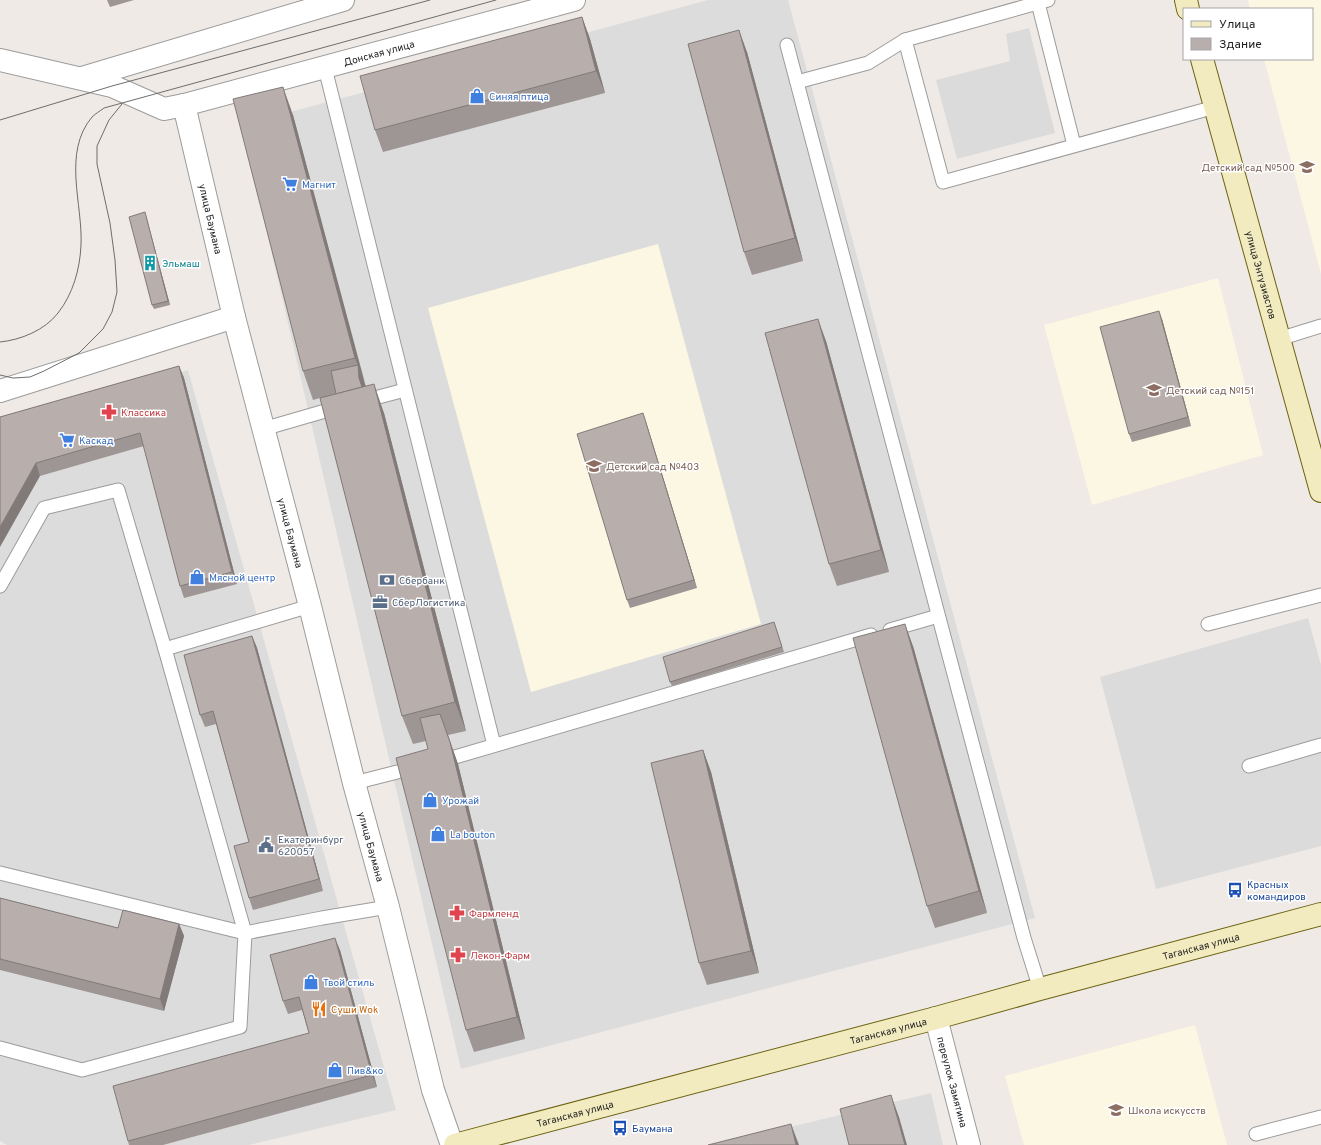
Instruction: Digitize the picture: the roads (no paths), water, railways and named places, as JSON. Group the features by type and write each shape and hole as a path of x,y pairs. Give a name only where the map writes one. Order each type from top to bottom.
{"main road":[{"name":"улица Энтузиастов","path":"1202,60 1321,491"},
{"name":"Таганская улица","path":"454,1145 936,1018 1321,914"}],"street":[{"path":"81,78 342,0"},
{"name":"Донская улица","path":"184,105 574,0"},
{"path":"0,60 112,86 164,109 184,105"},
{"name":"улица Баумана","path":"184,105 234,317 310,606 354,783 388,907 433,1090 454,1145"},
{"path":"0,391 234,317"},
{"name":"переулок Замятина","path":"936,1018 969,1145"}],"lane":[{"path":"797,82 868,63 905,40 1043,1 1074,145"},
{"path":"905,40 942,182 1215,107"},
{"path":"787,45 1024,938 1040,989"},
{"path":"325,68 494,745"},
{"path":"1279,339 1321,326"},
{"path":"367,400 405,390"},
{"path":"263,429 341,406"},
{"path":"0,586 44,508 118,490 246,933 240,1027 82,1070 0,1048"},
{"path":"1208,624 1321,595"},
{"path":"165,649 310,606"},
{"path":"455,757 938,616"},
{"path":"1249,766 1321,745"},
{"path":"354,783 427,764"},
{"path":"0,873 246,933 388,907"},
{"path":"1256,1134 1321,1117"}],"tram line":[{"path":"0,120 112,86 430,0"},
{"path":"0,342 16,339 39,329 53,319 68,298 75,281 81,245 81,229 76,179 78,146 83,131 92,117 104,108 496,0"},
{"path":"0,375 13,378 30,377 79,353 103,329 112,312 117,292 115,260 110,223 97,164 97,146 109,120 122,104"}],"place":[{"name":"Синяя птица","path":"477,96"},
{"name":"Детский сад №500","path":"1307,167"},
{"name":"Магнит","path":"290,184"},
{"name":"Эльмаш","path":"150,263"},
{"name":"Детский сад №151","path":"1154,390"},
{"name":"Классика","path":"109,412"},
{"name":"Каскад","path":"67,440"},
{"name":"Детский сад №403","path":"594,466"},
{"name":"Мясной центр","path":"197,577"},
{"name":"Сбербанк","path":"387,580"},
{"name":"СберЛогистика","path":"380,602"},
{"name":"Урожай","path":"430,800"},
{"name":"La bouton","path":"438,834"},
{"name":"Екатеринбург 620057","path":"266,845"},
{"name":"Красных командиров","path":"1235,890"},
{"name":"Фармленд","path":"457,913"},
{"name":"Лекон-Фарм","path":"458,955"},
{"name":"Твой стиль","path":"311,982"},
{"name":"Суши Wok","path":"319,1009"},
{"name":"Пив&ко","path":"335,1070"},
{"name":"Школа искусств","path":"1116,1110"},
{"name":"Баумана","path":"620,1128"}]}
